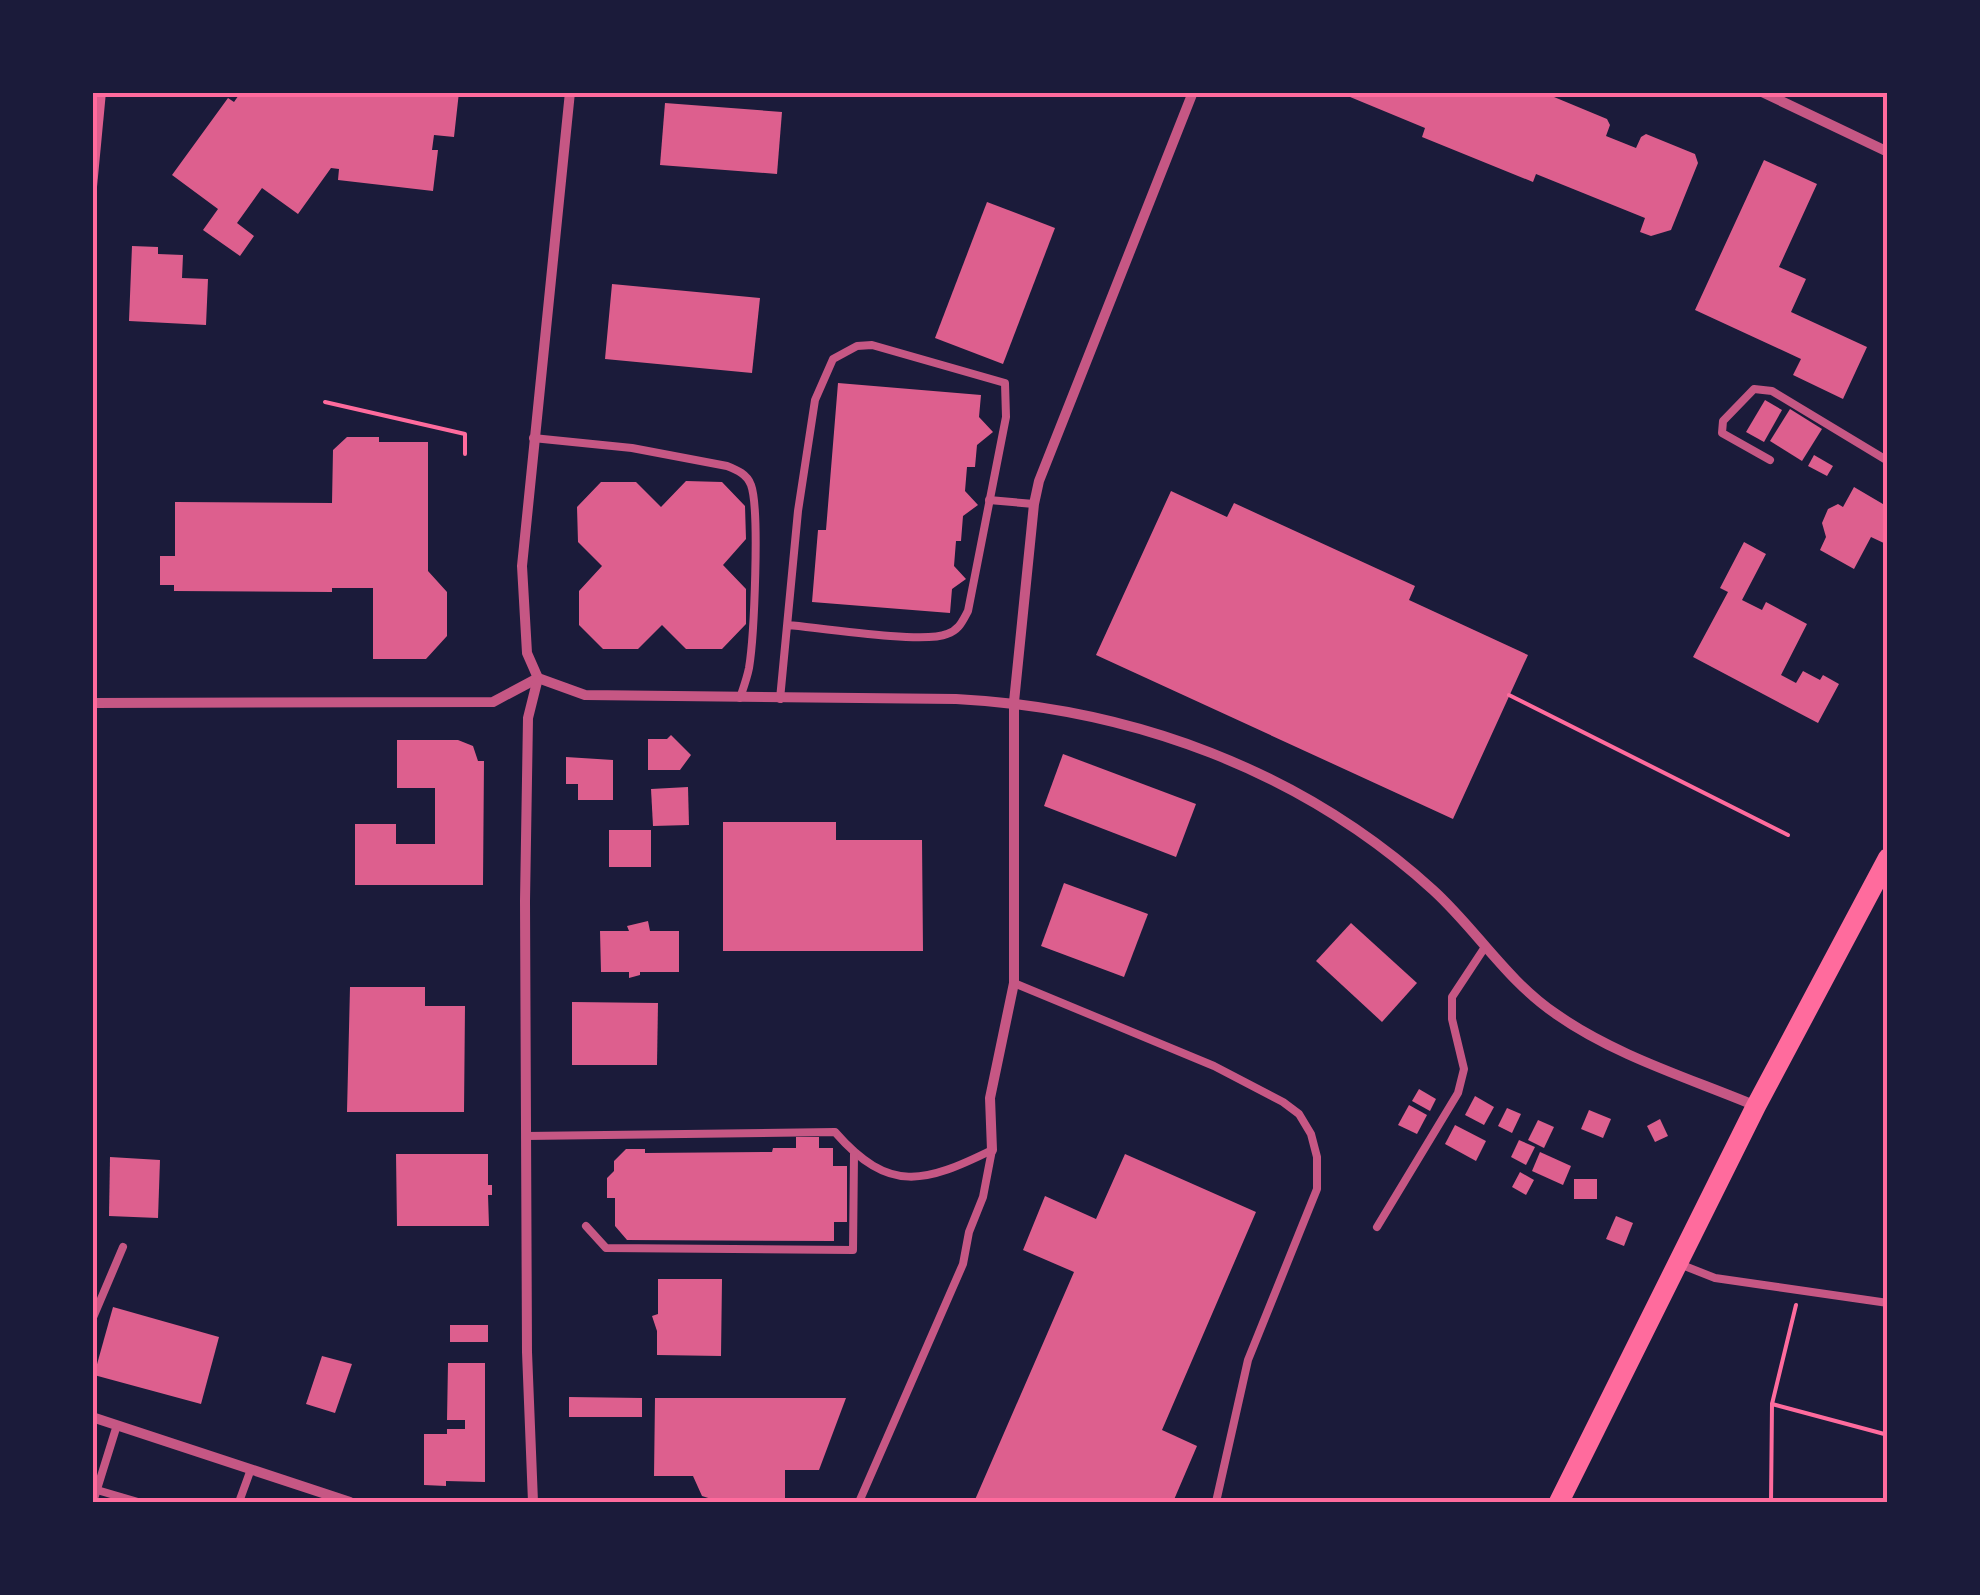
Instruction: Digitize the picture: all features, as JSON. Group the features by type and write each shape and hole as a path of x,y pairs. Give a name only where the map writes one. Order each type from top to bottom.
{"main road":[{"path":"1559,1502 1756,1106 1888,858"}],"street":[{"path":"533,1502 527,1352 528,718 538,678 527,653 522,622 522,566 570,92"},
{"path":"992,1150 990,1098 1014,983 1014,702 1034,504 1039,481 1194,92"},
{"path":"1762,92 1888,152"},
{"path":"92,703 493,702 538,678 585,695 1014,702 1116,720 1211,751 1299,792 1433,890 1531,994 1589,1035 1756,1106"},
{"path":"92,1417 350,1502"}],"lane":[{"path":"780,698 798,512 815,400 832,358 842,351 872,345 1005,383 1006,417 968,611 953,632 929,638 788,625"},
{"path":"1770,460 1722,433 1723,421 1754,389 1772,390 1888,461"},
{"path":"533,438 632,448 727,466 742,472 751,483 755,512 749,668 740,698"},
{"path":"990,500 1034,504"},
{"path":"1377,1227 1458,1093 1464,1070 1452,1019 1452,997 1486,946"},
{"path":"1014,983 1214,1066 1283,1102 1299,1114 1312,1134 1317,1189 1248,1360 1216,1502"},
{"path":"526,1136 835,1132 854,1154 886,1172 908,1177 944,1174 992,1150"},
{"path":"859,1502 962,1264 983,1197 992,1150"},
{"path":"586,1226 606,1248 853,1250 854,1154"},
{"path":"92,1320 123,1247"},
{"path":"1678,1264 1715,1278 1888,1303"},
{"path":"93,1502 117,1425"},
{"path":"239,1502 251,1468"},
{"path":"97,1490 138,1502"}],"path":[{"path":"325,402 465,434 465,454"},
{"path":"1510,694 1788,834"},
{"path":"1771,1502 1772,1404 1799,1290"},
{"path":"1772,1404 1888,1435"}],"building":[{"path":"92,92 106,92 95,208 92,207"},
{"path":"241,92 459,92 454,137 434,135 432,150 438,150 433,191 338,180 339,169 331,168 298,214 262,188 237,223 254,236 240,256 203,230 218,209 172,175 228,98 234,102"},
{"path":"1338,92 1542,92 1607,119 1610,125 1606,136 1636,148 1646,134 1695,154 1698,163 1671,230 1651,236 1640,232 1645,218 1536,174 1533,182 1422,137 1425,128"},
{"path":"665,103 782,112 777,174 660,165"},
{"path":"1764,160 1817,184 1779,267 1806,279 1791,312 1867,347 1843,399 1793,375 1801,359 1695,310"},
{"path":"987,202 1055,228 1003,364 935,338"},
{"path":"132,246 158,247 158,254 183,255 182,278 208,279 206,325 129,321"},
{"path":"612,284 760,298 752,373 605,359"},
{"path":"838,383 981,395 979,417 993,432 977,445 975,467 967,467 965,491 978,505 963,516 961,541 956,541 954,566 966,579 952,589 950,613 812,602 818,530 826,530"},
{"path":"1765,400 1782,410 1764,442 1746,432"},
{"path":"1790,409 1822,429 1802,461 1770,441"},
{"path":"347,437 379,437 379,442 428,442 428,571 447,592 447,636 426,659 373,659 373,588 332,588 332,592 174,591 174,585 160,585 160,556 175,556 175,502 332,503 333,450"},
{"path":"1814,455 1833,466 1827,476 1808,466"},
{"path":"686,481 722,482 745,506 746,539 723,565 746,589 746,624 722,649 686,649 662,625 638,649 603,649 579,625 579,591 602,566 578,542 577,507 601,482 636,482 661,507"},
{"path":"1854,487 1888,507 1888,545 1871,537 1854,569 1820,550 1826,537 1822,523 1828,509 1838,504 1843,507"},
{"path":"1171,491 1227,517 1234,503 1415,586 1409,600 1528,655 1453,819 1096,655"},
{"path":"1744,542 1766,554 1742,600 1762,610 1766,602 1807,624 1781,675 1796,683 1803,671 1820,680 1823,675 1839,684 1818,723 1693,657 1728,592 1720,588"},
{"path":"671,735 691,755 680,770 648,770 648,739 667,739"},
{"path":"397,740 458,740 473,746 478,761 484,761 483,885 355,885 355,824 396,824 396,844 435,844 435,788 397,788"},
{"path":"1063,754 1196,804 1176,857 1044,806"},
{"path":"566,757 613,760 613,800 578,800 578,784 566,784"},
{"path":"688,787 689,825 653,826 651,789"},
{"path":"723,822 836,822 836,840 922,840 923,951 723,951"},
{"path":"609,830 651,830 651,867 609,867"},
{"path":"1064,883 1148,914 1124,977 1041,946"},
{"path":"648,921 650,931 679,931 679,972 640,972 629,978 629,972 601,972 600,931 629,931 627,926"},
{"path":"1351,923 1417,983 1382,1022 1316,961"},
{"path":"350,987 425,987 425,1006 465,1006 464,1112 347,1112"},
{"path":"572,1002 658,1003 657,1065 572,1065"},
{"path":"1419,1089 1436,1099 1430,1111 1412,1101"},
{"path":"1475,1096 1494,1107 1484,1125 1465,1115"},
{"path":"1409,1105 1427,1115 1417,1134 1398,1125"},
{"path":"1507,1108 1521,1114 1512,1133 1498,1126"},
{"path":"1589,1110 1611,1119 1603,1138 1581,1129"},
{"path":"1660,1119 1668,1136 1655,1142 1647,1126"},
{"path":"1538,1120 1554,1127 1544,1148 1528,1140"},
{"path":"1455,1125 1486,1141 1476,1161 1445,1144"},
{"path":"796,1137 819,1137 819,1148 833,1148 833,1166 847,1166 847,1222 834,1222 834,1241 627,1240 615,1226 615,1198 607,1198 607,1178 614,1171 614,1161 626,1149 645,1149 645,1153 772,1152 773,1148 796,1148"},
{"path":"1519,1140 1535,1147 1526,1165 1511,1157"},
{"path":"1540,1152 1571,1166 1563,1185 1532,1171"},
{"path":"396,1154 488,1154 488,1185 492,1185 492,1195 488,1195 489,1226 397,1226"},
{"path":"1125,1154 1256,1212 1162,1430 1197,1446 1173,1502 974,1502 1074,1272 1023,1250 1045,1196 1096,1219"},
{"path":"110,1157 160,1160 158,1218 109,1216"},
{"path":"1520,1172 1534,1180 1526,1195 1512,1187"},
{"path":"1574,1179 1597,1179 1597,1199 1574,1199"},
{"path":"1616,1216 1633,1223 1624,1246 1606,1239"},
{"path":"658,1279 722,1279 721,1356 657,1355 657,1331 652,1316 658,1314"},
{"path":"113,1307 219,1337 201,1404 94,1375"},
{"path":"450,1325 488,1325 488,1342 450,1342"},
{"path":"322,1356 352,1364 335,1413 306,1404"},
{"path":"448,1363 485,1363 485,1482 424,1485 424,1434 465,1429 465,1420 447,1420"},
{"path":"569,1397 642,1398 642,1417 569,1417"},
{"path":"655,1398 846,1398 819,1470 785,1470 785,1502 721,1502 702,1496 693,1476 654,1476"}]}
